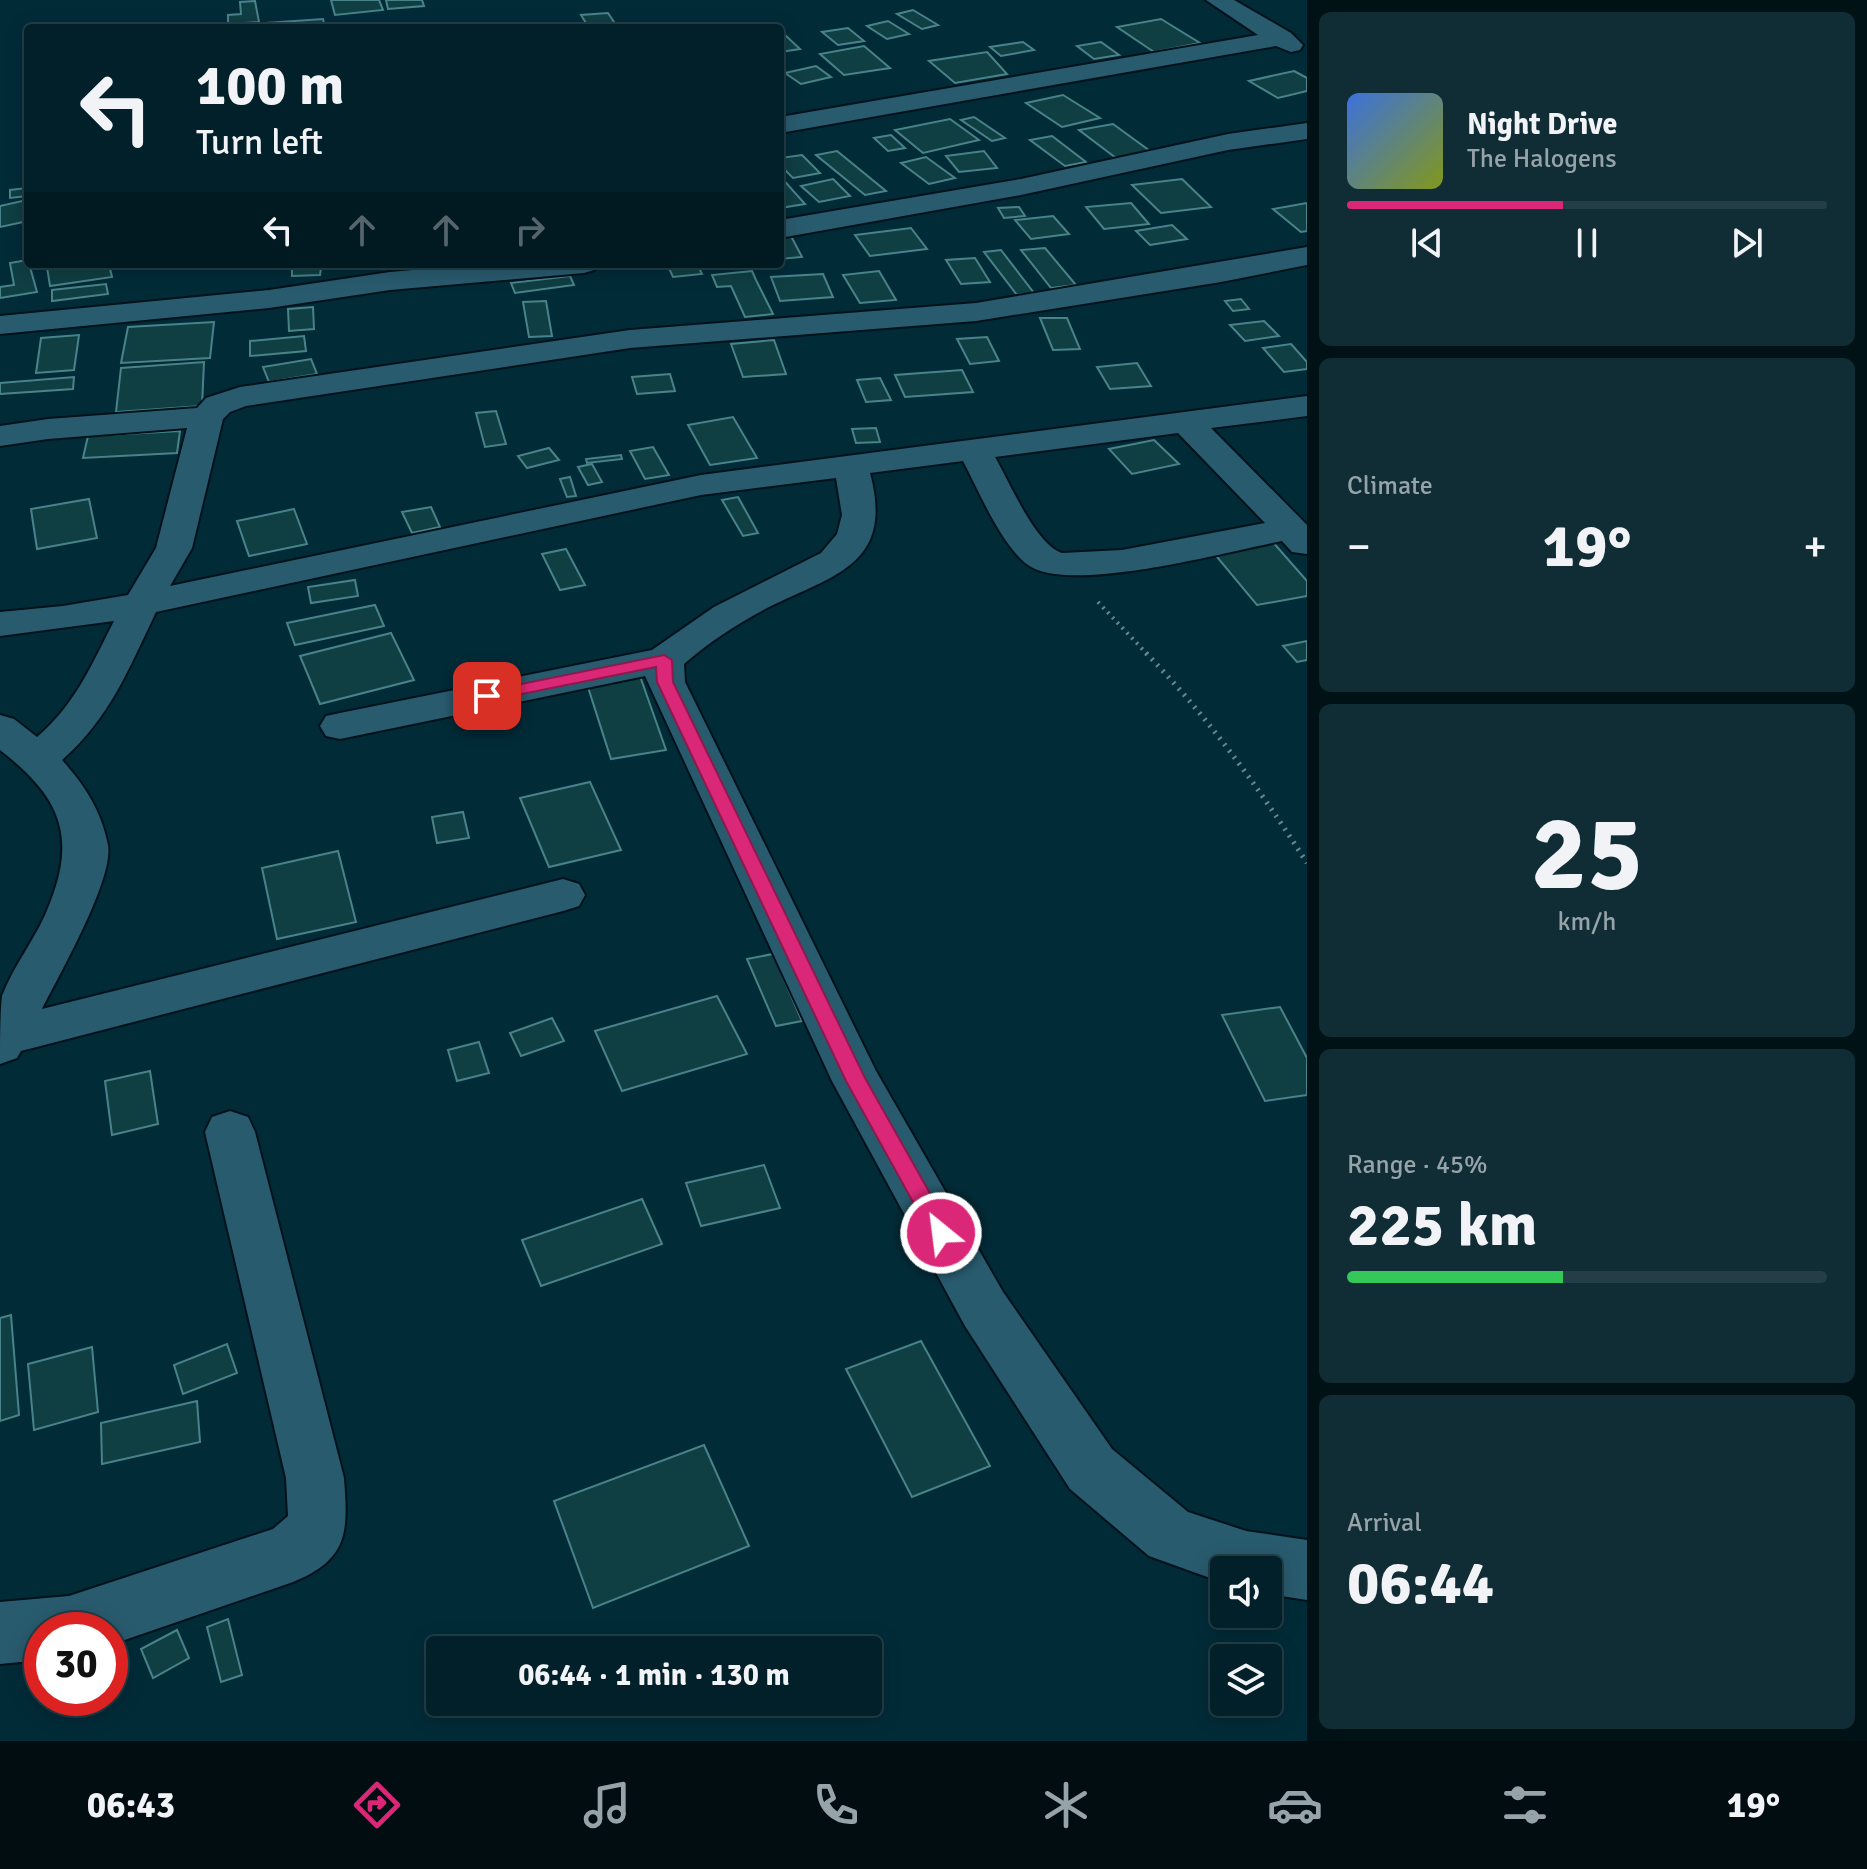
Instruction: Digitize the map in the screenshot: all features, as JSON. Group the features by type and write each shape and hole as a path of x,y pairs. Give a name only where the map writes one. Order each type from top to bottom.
{"street":[{"path":"1218,0 1307,55"},
{"path":"784,124 1282,38"},
{"path":"784,228 1021,187 1228,142 1307,131"},
{"path":"38,758 71,730 91,705 141,604 174,548 207,417 218,405 240,397 630,339 976,312 1221,273 1307,256"},
{"path":"0,325 269,299 389,272 486,268"},
{"path":"0,624 63,618 141,604 701,485 1307,406"},
{"path":"0,436 48,429 207,417"},
{"path":"1185,421 1299,537"},
{"path":"974,450 1026,538 1044,560 1065,566 1299,537"},
{"path":"340,726 664,660 686,640 754,600 823,569 850,545 860,515 851,467"},
{"path":"664,660 665,682 856,1081 984,1309 1091,1469 1170,1535 1246,1561 1307,1570"},
{"path":"0,729 38,758 73,800 87,848 73,903 2,1041"},
{"path":"2,1041 563,895"},
{"path":"0,1633 69,1627 217,1580 293,1552 318,1527 315,1478 230,1132"}],"path":[{"path":"1065,566 1183,691 1254,781 1307,863"}],"building":[{"path":"331,0 379,0 383,10 335,15"},
{"path":"386,0 422,0 424,6 388,9"},
{"path":"255,1 259,22 228,24 228,15 241,14 240,2"},
{"path":"913,10 938,25 922,29 897,14"},
{"path":"608,13 615,24 587,24 581,15"},
{"path":"323,19 324,24 266,24"},
{"path":"1161,19 1200,43 1154,52 1117,27"},
{"path":"888,21 909,34 887,39 867,26"},
{"path":"848,28 864,41 838,45 822,32"},
{"path":"784,34 800,49 784,51"},
{"path":"1023,42 1034,50 1001,56 990,47"},
{"path":"1101,42 1119,55 1094,59 1077,46"},
{"path":"864,46 890,68 844,75 820,54"},
{"path":"987,52 1007,74 955,83 929,61"},
{"path":"816,66 831,77 801,84 785,73"},
{"path":"1294,71 1307,78 1307,91 1278,98 1249,81"},
{"path":"1063,95 1100,118 1062,127 1026,103"},
{"path":"974,117 1005,138 992,141 961,120"},
{"path":"950,119 979,140 923,153 895,130"},
{"path":"1113,124 1150,151 1116,158 1079,130"},
{"path":"891,135 905,148 888,151 874,138"},
{"path":"1052,136 1086,162 1065,166 1030,140"},
{"path":"837,151 886,191 865,195 816,155"},
{"path":"984,151 997,168 959,172 946,156"},
{"path":"802,155 820,173 793,178 784,169 784,157"},
{"path":"926,157 955,178 929,184 901,163"},
{"path":"833,179 850,196 819,202 801,186"},
{"path":"1182,179 1211,207 1161,213 1132,185"},
{"path":"784,180 805,204 784,207"},
{"path":"24,188 24,196 10,198 10,190"},
{"path":"22,201 24,222 0,227 0,206"},
{"path":"1131,203 1149,224 1104,229 1086,207"},
{"path":"1307,203 1307,231 1301,232 1273,209"},
{"path":"1019,207 1025,216 1004,218 998,208"},
{"path":"1053,216 1069,234 1031,239 1015,220"},
{"path":"1172,225 1187,239 1150,245 1136,231"},
{"path":"911,228 927,249 870,256 855,235"},
{"path":"791,236 802,257 784,259 784,237"},
{"path":"1045,248 1076,285 1051,288 1021,250"},
{"path":"1001,250 1034,293 1017,295 984,252"},
{"path":"975,258 990,282 961,284 946,260"},
{"path":"24,261 24,268 30,268 37,292 0,298 0,287 14,285 10,263"},
{"path":"47,268 110,268 112,277 50,286"},
{"path":"321,268 320,275 292,276 292,269"},
{"path":"669,268 699,268 702,274 673,277"},
{"path":"752,271 773,314 745,317 731,286 717,287 712,275"},
{"path":"879,271 896,300 860,303 843,275"},
{"path":"823,274 833,297 780,301 771,277"},
{"path":"570,276 574,285 515,293 511,283"},
{"path":"106,284 108,294 52,301 52,290"},
{"path":"1241,299 1249,309 1233,311 1225,301"},
{"path":"546,301 552,336 529,337 523,302"},
{"path":"313,307 314,329 289,331 288,309"},
{"path":"1040,318 1067,318 1080,349 1053,350"},
{"path":"1264,321 1279,336 1245,341 1230,325"},
{"path":"214,322 210,358 121,363 128,327"},
{"path":"79,335 74,370 36,373 41,338"},
{"path":"304,336 306,351 250,356 250,341"},
{"path":"987,337 999,361 970,364 957,339"},
{"path":"774,340 786,374 743,377 731,344"},
{"path":"1291,344 1307,362 1307,369 1284,372 1263,348"},
{"path":"311,359 317,374 269,382 263,367"},
{"path":"204,362 202,406 116,412 121,368"},
{"path":"1137,363 1151,386 1110,389 1097,367"},
{"path":"962,370 973,392 905,397 895,375"},
{"path":"670,374 675,391 637,394 632,377"},
{"path":"74,377 73,389 0,394 0,383"},
{"path":"880,378 891,400 866,402 857,380"},
{"path":"496,411 506,444 485,447 476,413"},
{"path":"733,417 757,458 710,465 688,425"},
{"path":"876,428 880,442 856,443 852,429"},
{"path":"180,431 177,453 83,458 88,436"},
{"path":"1154,440 1179,464 1132,474 1109,449"},
{"path":"653,447 669,475 645,479 630,451"},
{"path":"549,448 559,460 527,468 518,456"},
{"path":"621,455 622,459 587,463 586,459"},
{"path":"592,464 602,482 588,485 578,467"},
{"path":"570,477 576,496 567,497 560,479"},
{"path":"738,497 758,533 743,536 722,500"},
{"path":"89,499 97,538 37,549 31,509"},
{"path":"431,507 440,527 412,533 402,512"},
{"path":"294,509 307,544 249,556 237,521"},
{"path":"1271,540 1307,581 1307,596 1257,605 1212,551"},
{"path":"566,549 585,585 560,590 542,554"},
{"path":"355,580 358,596 311,603 308,587"},
{"path":"375,605 384,626 295,645 287,623"},
{"path":"391,633 414,680 320,704 300,656"},
{"path":"1307,641 1307,660 1297,662 1283,646"},
{"path":"640,676 666,750 611,759 587,684"},
{"path":"590,782 621,850 549,867 520,798"},
{"path":"463,812 469,838 437,843 432,817"},
{"path":"338,851 356,922 277,939 262,868"},
{"path":"773,954 802,1021 776,1026 747,959"},
{"path":"717,996 747,1054 622,1091 595,1031"},
{"path":"1280,1007 1307,1058 1307,1095 1265,1101 1222,1015"},
{"path":"552,1018 564,1041 521,1056 510,1033"},
{"path":"479,1042 489,1073 457,1081 448,1050"},
{"path":"150,1071 158,1124 112,1135 105,1081"},
{"path":"764,1165 780,1208 701,1226 686,1183"},
{"path":"642,1199 662,1244 541,1286 522,1240"},
{"path":"11,1315 19,1415 0,1421 0,1318"},
{"path":"921,1341 990,1466 912,1497 846,1369"},
{"path":"227,1344 237,1373 183,1394 174,1365"},
{"path":"92,1347 98,1412 34,1430 28,1364"},
{"path":"197,1401 200,1442 102,1464 101,1423"},
{"path":"704,1445 749,1546 593,1608 554,1501"},
{"path":"228,1619 242,1675 221,1682 207,1627"},
{"path":"177,1630 189,1658 153,1678 141,1649"}],"route":[{"path":"487,696 664,660 665,682 856,1081 941,1233"}]}
